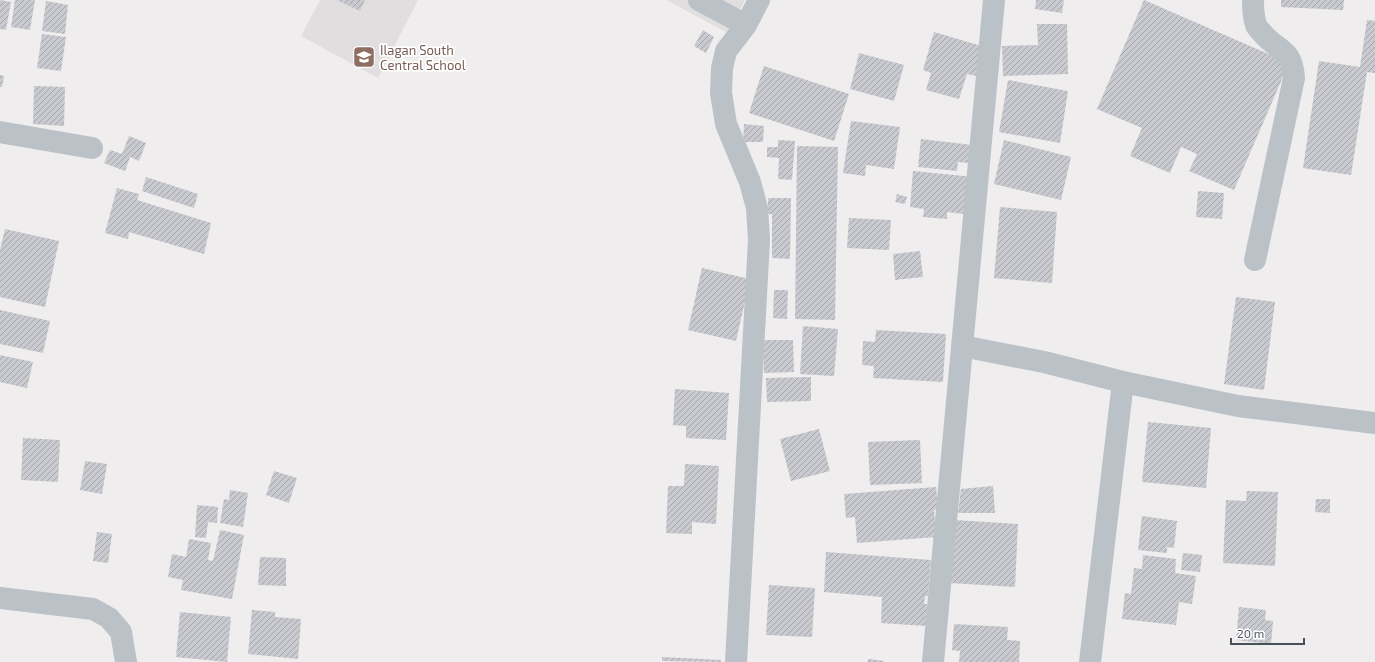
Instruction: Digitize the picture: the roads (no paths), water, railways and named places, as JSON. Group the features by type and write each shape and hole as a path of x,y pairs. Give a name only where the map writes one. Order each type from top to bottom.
{"street":[{"path":"699,0 746,25"},
{"path":"736,662 759,240 757,208 750,182 726,124 721,93 722,68 726,51 746,25 759,0"},
{"path":"933,662 994,0"},
{"path":"1254,0 1253,12 1256,26 1268,40 1282,48 1290,58 1293,66 1294,78 1254,260"},
{"path":"0,132 92,148"},
{"path":"962,346 1044,362 1122,382 1238,406 1375,423"},
{"path":"1090,662 1122,382"},
{"path":"0,598 92,609 109,618 121,632 126,662"}],"place":[{"name":"Ilagan South Central School","path":"364,57"}]}
